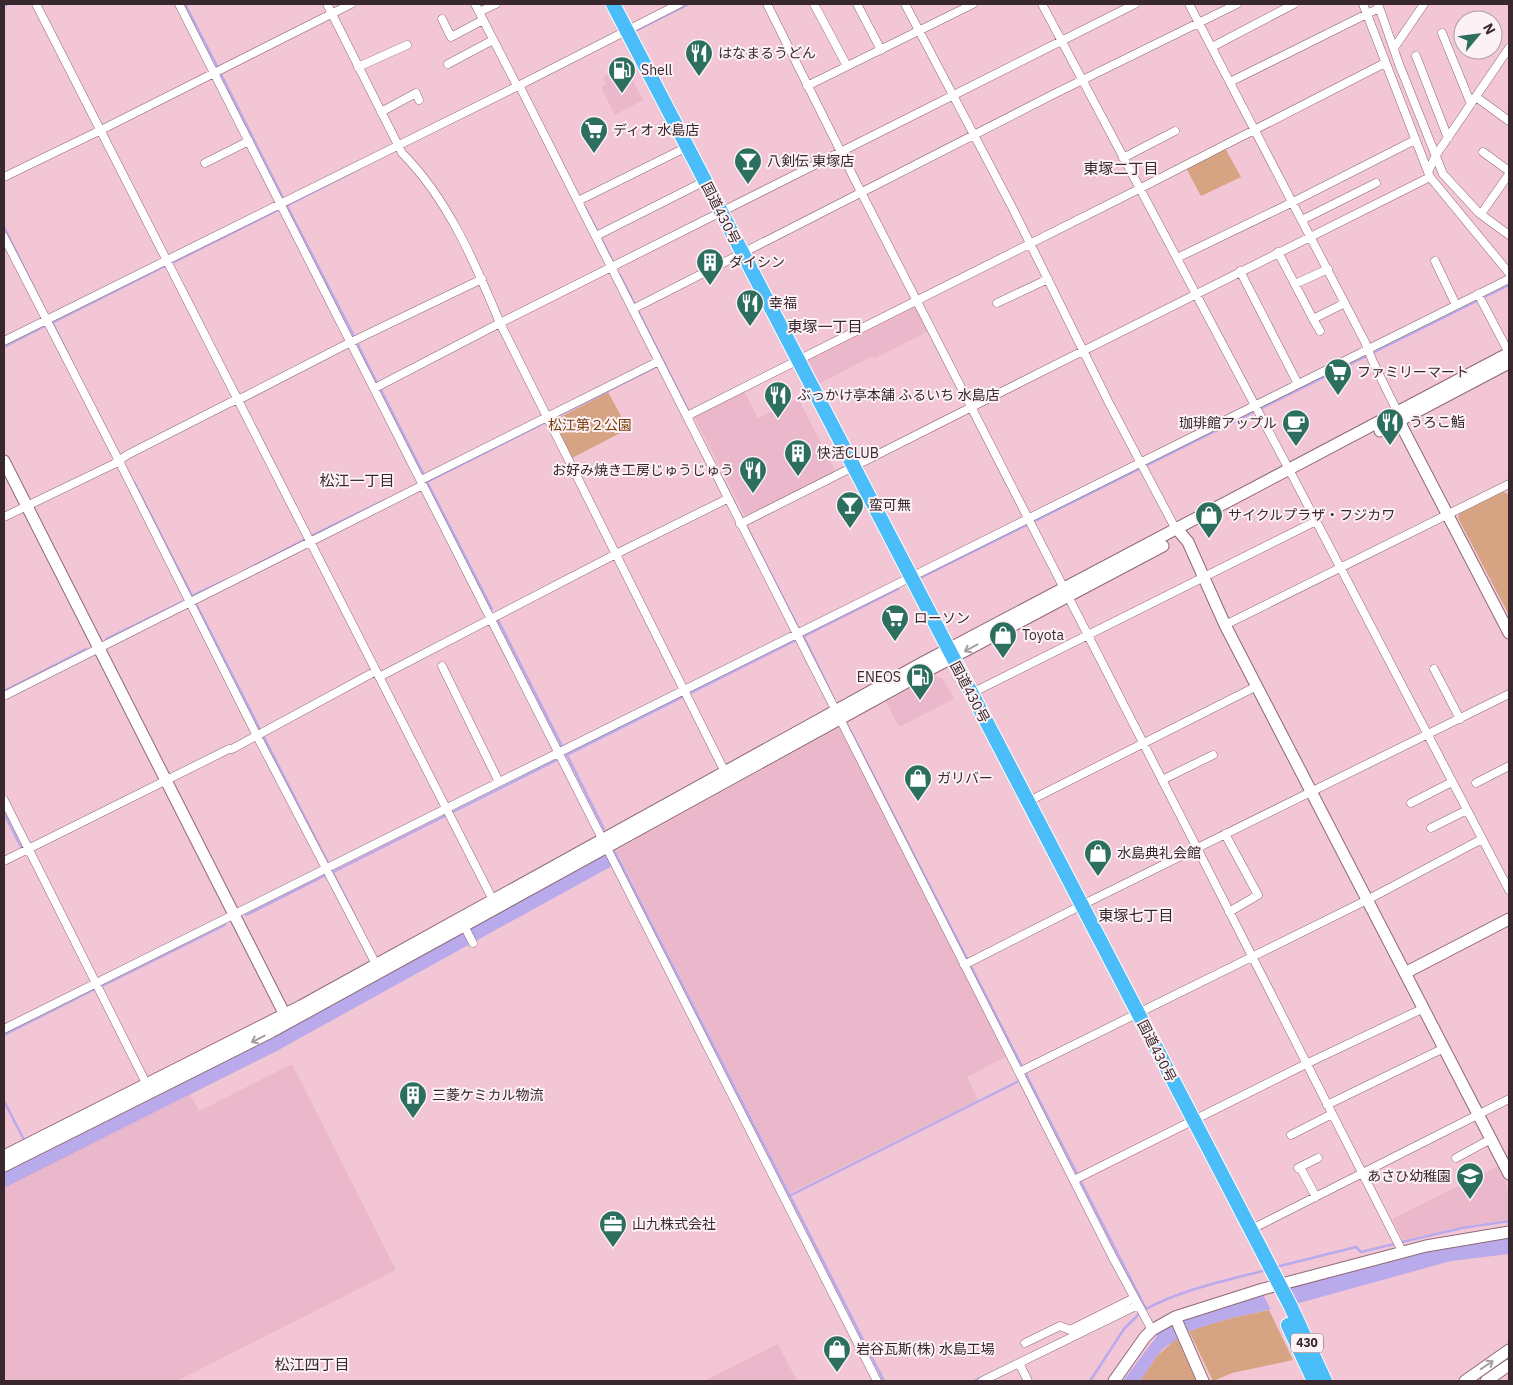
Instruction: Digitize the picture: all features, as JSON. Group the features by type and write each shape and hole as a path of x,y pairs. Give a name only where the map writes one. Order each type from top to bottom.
{"highway":[{"name":"国道430号","path":"603,4 622,32 739,255 1189,1123 1325,1381"},
{"name":"国道430号","path":"613,4 622,32"},
{"name":"国道430号","path":"947,655 972,694 1078,907"},
{"name":"国道430号","path":"1189,1123 1250,1230 1266,1270"},
{"name":"国道430号","path":"1285,1307 1314,1381"}],"street":[{"path":"36,4 495,904"},
{"path":"180,4 422,483 562,753 605,843 877,1381"},
{"path":"327,4 398,146 436,193 482,279 500,323 727,776"},
{"path":"4,177 351,4"},
{"path":"475,4 482,11 483,20 493,40 520,86 598,235 612,268 635,308 659,361 689,414 727,499 744,523 838,715 967,963 1152,1330"},
{"path":"482,11 496,4"},
{"path":"4,341 49,321 166,260 520,86 679,4"},
{"path":"767,4 807,86 1403,1253"},
{"path":"814,4 847,66"},
{"path":"857,4 880,50"},
{"path":"904,4 1030,243 1109,403 1173,524 1188,542 1225,625 1509,1174"},
{"path":"807,86 973,4"},
{"path":"1042,4 1255,409 1291,473 1509,890"},
{"path":"375,388 500,323 1135,4"},
{"path":"1189,4 1328,269 1448,514 1508,626"},
{"path":"635,308 974,135 1237,4"},
{"path":"1212,47 1294,4"},
{"path":"1363,4 1430,174 1509,273"},
{"path":"1394,48 1424,4"},
{"path":"1230,82 1367,14 1379,6 1443,174 1481,214 1509,235"},
{"path":"442,19 451,37 483,20"},
{"path":"1375,36 1388,32"},
{"path":"1442,33 1473,101 1509,121"},
{"path":"448,64 493,40"},
{"path":"358,67 407,45"},
{"path":"744,523 1430,174 1436,155 1509,48"},
{"path":"1416,56 1448,138"},
{"path":"689,414 1139,189 1385,63"},
{"path":"381,112 416,93 420,100"},
{"path":"1123,158 1175,130"},
{"path":"1176,258 1293,202 1415,140"},
{"path":"205,163 249,141"},
{"path":"580,200 683,149"},
{"path":"1481,214 1509,172 1483,152"},
{"path":"598,235 701,183"},
{"path":"1302,220 1376,183"},
{"path":"4,237 121,459 378,969"},
{"path":"1278,252 1320,331"},
{"path":"1435,262 1456,305"},
{"path":"1295,284 1328,269"},
{"path":"1240,271 1298,384"},
{"path":"4,517 352,342 482,279"},
{"path":"998,303 1048,279"},
{"path":"4,1028 234,913 329,870 448,812 499,782 686,693 906,579 1029,521 1255,409 1298,384 1369,352 1456,305 1480,297 1509,279"},
{"path":"4,1166 378,969 464,926 495,904 947,655 1399,416 1509,353 1480,297"},
{"path":"1313,319 1345,303"},
{"path":"4,696 191,600 311,542 547,417 659,361"},
{"path":"1399,416 1509,363"},
{"path":"4,461 287,1018"},
{"path":"1225,625 1448,514 1508,487"},
{"path":"4,861 727,499"},
{"path":"972,694 1316,521"},
{"path":"442,666 499,782"},
{"path":"1434,669 1460,720"},
{"path":"1027,802 1257,686"},
{"path":"967,963 1225,834 1460,720 1509,694"},
{"path":"1162,780 1213,755"},
{"path":"1476,783 1509,766"},
{"path":"1411,803 1452,782"},
{"path":"4,800 147,1084"},
{"path":"1431,828 1466,810"},
{"path":"1225,834 1258,895 1229,912"},
{"path":"1022,1071 1367,900 1482,839"},
{"path":"1405,973 1509,919"},
{"path":"464,926 472,942"},
{"path":"1077,1179 1306,1064 1424,1008"},
{"path":"4,1156 147,1084 287,1018"},
{"path":"1328,1105 1444,1048"},
{"path":"1250,1230 1509,1099"},
{"path":"1290,1135 1332,1114"},
{"path":"1456,1158 1491,1139"},
{"path":"1316,1197 1298,1168 1318,1158"},
{"path":"1114,1381 1152,1330 1176,1319 1276,1288 1444,1242 1509,1232"},
{"path":"1025,1343 1060,1326 1070,1330 1139,1306"},
{"path":"982,1381 1139,1306"},
{"path":"1176,1319 1203,1381"},
{"path":"1465,1381 1509,1350"},
{"path":"1019,1363 1028,1381"},
{"path":"1486,1381 1509,1365"}],"shaded area":[{"name":"Shell","path":"625,66 643,100 615,115 601,87 606,84 603,77"},
{"path":"915,303 929,331 874,359 872,356 819,384 806,359"},
{"path":"743,389 758,418 798,398 836,472 746,518 693,415"},
{"name":"ENEOS","path":"934,675 943,679 954,699 899,727 886,702"},
{"path":"840,727 1007,1056 967,1077 978,1100 790,1193 616,850"},
{"path":"292,1064 396,1270 177,1381 4,1381 4,1185 189,1092 199,1111"},
{"name":"あさひ幼稚園","path":"1498,1166 1509,1190 1509,1219 1403,1240 1392,1219"},
{"path":"1509,1236 1509,1254 1451,1261 1303,1302 1227,1319 1189,1331 1164,1348 1140,1381 1123,1381 1157,1336 1155,1333 1166,1326 1244,1299 1409,1257 1425,1250"},
{"path":"778,1344 797,1381 704,1381"}],"green space":[{"path":"1225,148 1241,177 1201,196 1186,168"},
{"name":"松江第２公園","path":"608,392 628,429 572,458 553,421"},
{"path":"1503,492 1507,493 1509,498 1509,615 1458,518 1459,514"},
{"path":"1269,1310 1293,1360 1232,1373 1213,1381 1189,1331 1227,1319"},
{"path":"1177,1338 1196,1381 1140,1381 1156,1357"}],"pier":[{"path":"1289,1287 1298,1304 1271,1310 1263,1294"}],"waterway":[{"path":"4,6 9,4"},
{"path":"185,4 217,66"},
{"path":"637,30 689,4"},
{"path":"221,74 283,198"},
{"path":"286,206 359,169"},
{"path":"286,204 354,336"},
{"path":"585,207 612,260"},
{"path":"174,262 280,209"},
{"path":"4,227 42,304"},
{"path":"52,323 165,266"},
{"path":"620,275 688,410"},
{"path":"920,578 1509,285"},
{"path":"51,320 73,364"},
{"path":"4,347 47,325"},
{"path":"358,345 377,383"},
{"path":"554,418 654,368"},
{"path":"381,390 424,475"},
{"path":"427,482 544,423"},
{"path":"426,480 492,609"},
{"path":"723,480 800,631"},
{"path":"134,482 354,914"},
{"path":"313,535 385,500"},
{"path":"242,572 304,540"},
{"path":"192,596 228,579"},
{"path":"333,872 898,589"},
{"path":"106,639 188,599"},
{"path":"498,620 563,748"},
{"path":"803,635 834,699"},
{"path":"4,691 86,649"},
{"path":"847,724 1146,1309"},
{"path":"567,755 604,829"},
{"path":"4,813 22,849"},
{"path":"615,852 884,1381"},
{"path":"4,1180 271,1046 608,860"},
{"path":"246,915 328,874"},
{"path":"102,986 225,925"},
{"path":"4,1035 93,990"},
{"path":"789,1196 1017,1082"},
{"path":"4,1101 23,1138"},
{"path":"34,1160 36,1164"},
{"path":"1402,1242 1462,1228 1509,1221"},
{"path":"1276,1267 1356,1247 1361,1252 1394,1244"},
{"path":"1146,1309 1189,1291 1266,1270"},
{"path":"1090,1381 1124,1329 1141,1312"},
{"path":"974,1381 981,1378"}],"place":[{"name":"はなまるうどん","path":"699,77"},
{"name":"Shell","path":"622,94"},
{"name":"ディオ 水島店","path":"594,154"},
{"name":"八剣伝 東塚店","path":"748,185"},
{"name":"ダイシン","path":"710,286"},
{"name":"幸福","path":"750,327"},
{"name":"ファミリーマート","path":"1338,396"},
{"name":"ぶっかけ亭本舗 ふるいち 水島店","path":"778,419"},
{"name":"うろこ鮨","path":"1390,446"},
{"name":"珈琲館アップル","path":"1296,447"},
{"name":"快活CLUB","path":"798,477"},
{"name":"お好み焼き工房じゅうじゅう","path":"753,494"},
{"name":"蛮可無","path":"850,529"},
{"name":"サイクルプラザ・フジカワ","path":"1209,539"},
{"name":"ローソン","path":"895,642"},
{"name":"Toyota","path":"1003,659"},
{"name":"ENEOS","path":"920,701"},
{"name":"ガリバー","path":"918,802"},
{"name":"水島典礼会館","path":"1098,877"},
{"name":"三菱ケミカル物流","path":"413,1119"},
{"name":"あさひ幼稚園","path":"1470,1200"},
{"name":"山九株式会社","path":"613,1248"},
{"name":"岩谷瓦斯(株) 水島工場","path":"837,1373"}],"district":[{"name":"東塚二丁目","path":"1121,169"},
{"name":"東塚一丁目","path":"825,327"},
{"name":"松江一丁目","path":"357,481"},
{"name":"東塚七丁目","path":"1136,916"},
{"name":"松江四丁目","path":"312,1365"}]}
